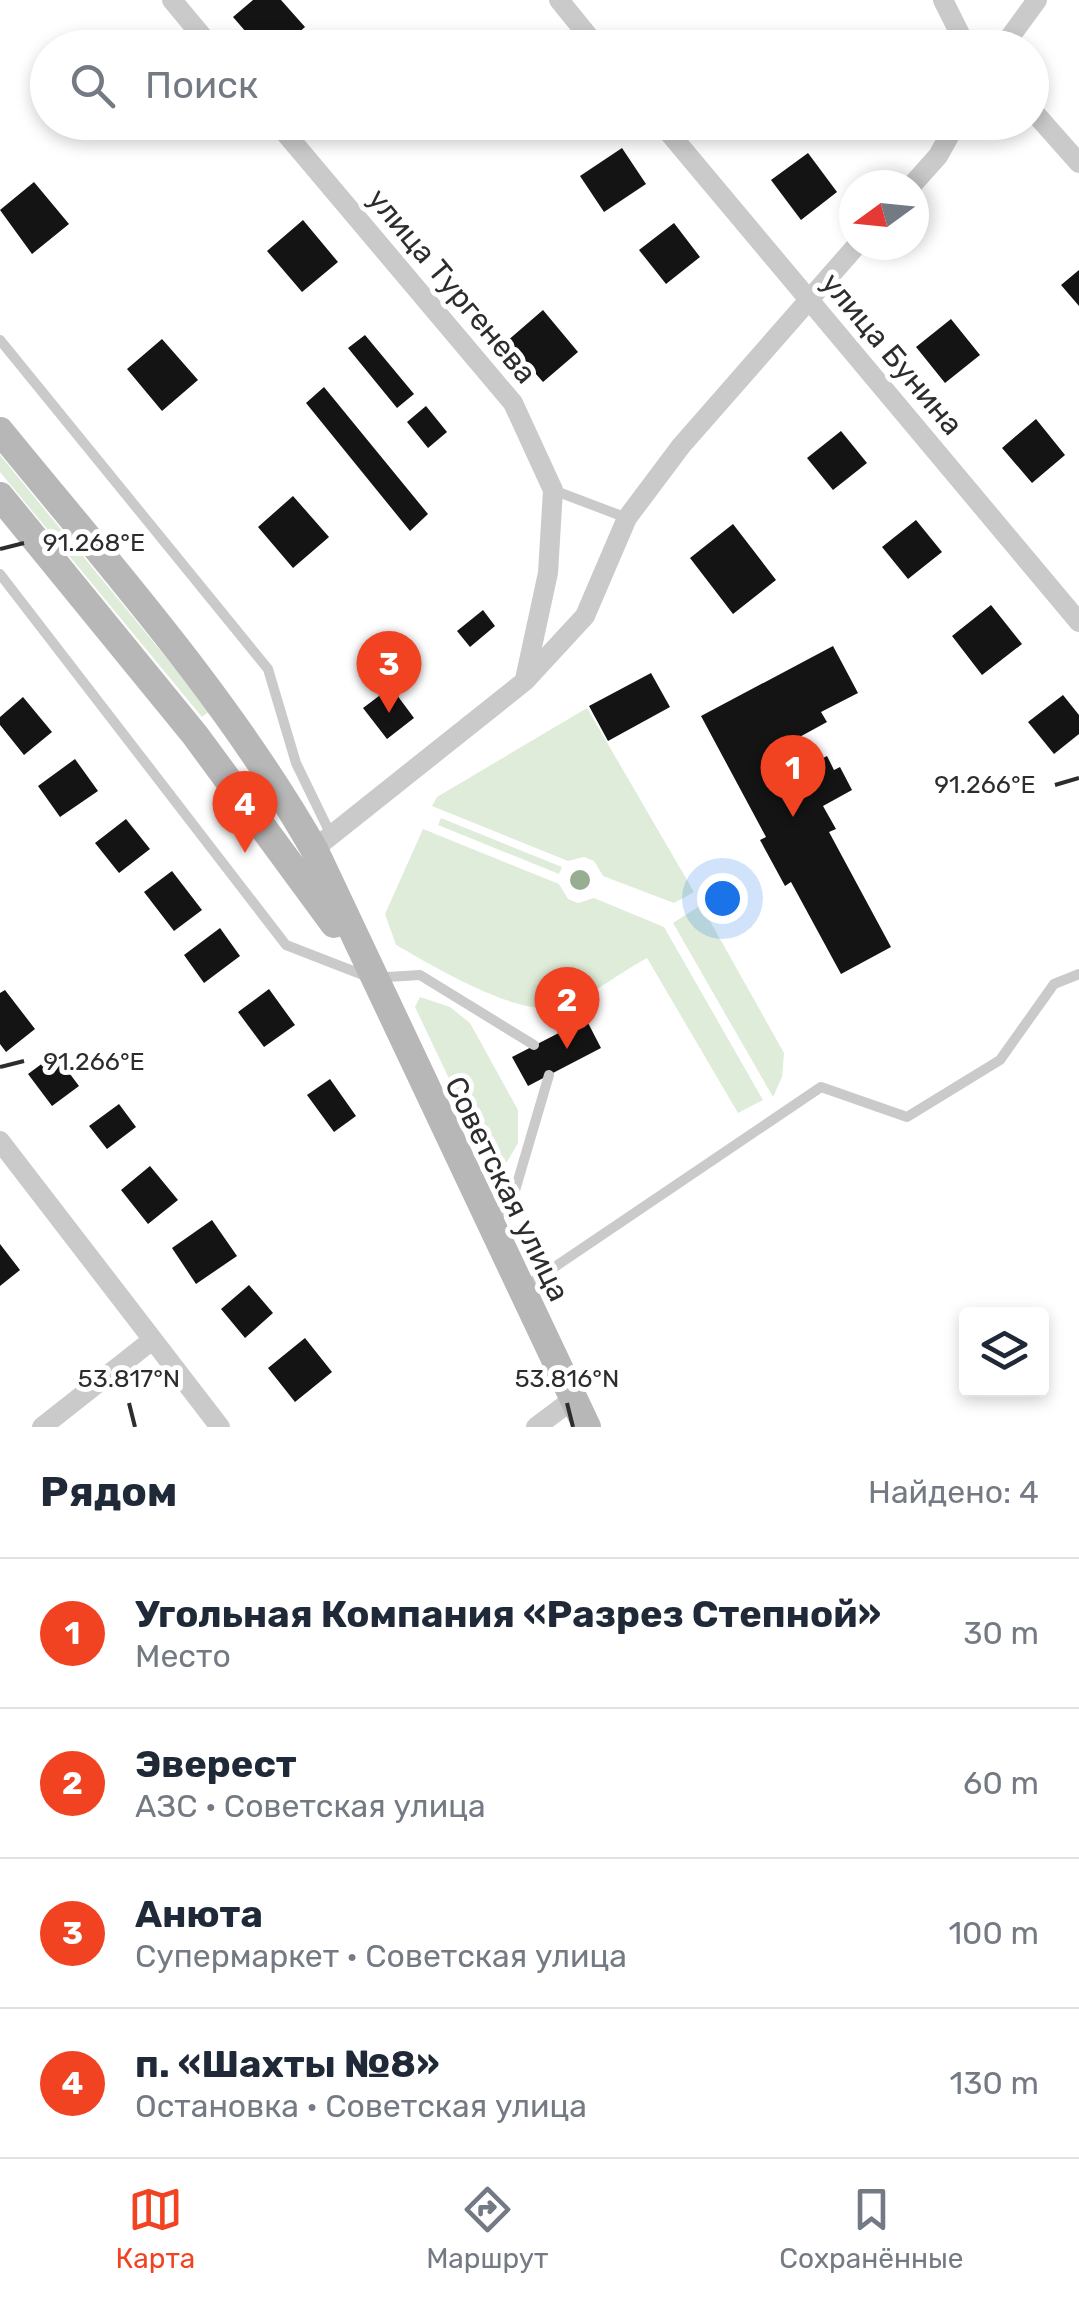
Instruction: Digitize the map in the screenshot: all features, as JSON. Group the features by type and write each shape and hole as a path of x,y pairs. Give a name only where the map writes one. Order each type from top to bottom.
{"main road":[{"name":"Советская улица","path":"0,430 226,710 322,842 371,978 586,1427"},
{"name":"Советская улица","path":"0,496 268,830 371,978"}],"street":[{"path":"172,0 197,30"},
{"path":"559,0 583,30"},
{"path":"943,0 957,30"},
{"path":"1015,30 1037,0"},
{"path":"1049,129 1079,162"},
{"name":"улица Тургенева","path":"291,140 514,403 554,490 548,573 525,681"},
{"name":"улица Бунина","path":"675,140 1079,622"},
{"path":"925,170 947,140"},
{"path":"322,842 525,681 586,616 627,518 681,446 842,260"},
{"path":"0,1141 220,1427"},
{"path":"42,1427 150,1340"},
{"path":"536,1427 572,1400"}],"lane":[{"path":"0,340 268,668 322,842"},
{"path":"554,490 627,518"},
{"path":"0,574 286,946 371,978 420,975 534,1045"},
{"path":"520,1290 821,1087 906,1117 1000,1060 1054,984 1079,974"},
{"path":"490,1228 514,1194 548,1075"}],"green space":[{"path":"0,455 210,711 202,717 0,472"},
{"path":"587,708 694,892 674,903 603,876 594,861 584,857 568,861 432,806 437,797"},
{"path":"441,818 562,867 559,874 438,825"},
{"path":"423,829 559,884 568,899 578,903 594,898 664,927 763,1100 738,1113 647,958 577,1000 549,1008 528,1006 480,990 396,945 385,914"},
{"path":"701,905 784,1053 782,1077 773,1097 673,923"},
{"path":"420,997 450,1007 470,1023 518,1110 518,1143 507,1162 490,1165 415,1007"}],"building":[{"path":"253,0 281,0 305,27 244,30 233,17"},
{"path":"622,148 646,184 604,212 580,176"},
{"path":"808,153 837,192 801,220 771,180"},
{"path":"34,182 69,224 32,254 0,210"},
{"path":"303,220 338,262 302,292 267,251"},
{"path":"674,223 700,257 666,284 639,250"},
{"path":"1079,270 1079,306 1061,285"},
{"path":"543,310 578,352 543,382 507,341"},
{"path":"951,319 980,355 945,383 916,347"},
{"path":"365,335 414,394 397,408 348,348"},
{"path":"162,339 198,380 162,411 127,369"},
{"path":"324,387 428,514 410,531 306,403"},
{"path":"426,406 447,432 428,448 407,422"},
{"path":"1036,419 1065,455 1032,483 1002,448"},
{"path":"841,431 867,463 833,490 807,458"},
{"path":"293,496 329,537 293,568 258,527"},
{"path":"916,520 942,552 908,579 882,547"},
{"path":"733,524 776,580 733,614 690,558"},
{"path":"991,605 1022,644 982,675 952,636"},
{"path":"483,610 495,626 470,647 457,631"},
{"path":"833,646 858,693 821,712 827,722 783,746 805,786 814,781 806,767 827,756 834,770 840,767 852,790 823,806 836,829 829,832 891,947 841,974 791,882 785,886 760,840 766,837 701,716"},
{"path":"651,673 670,707 608,741 589,706"},
{"path":"391,687 414,718 387,739 363,708"},
{"path":"1063,695 1079,715 1079,734 1054,754 1028,722"},
{"path":"23,697 52,732 24,755 0,725 0,717"},
{"path":"75,759 98,791 60,817 38,786"},
{"path":"126,819 150,849 119,873 95,843"},
{"path":"172,871 202,910 174,931 144,892"},
{"path":"220,928 240,956 204,983 184,955"},
{"path":"269,989 295,1025 264,1047 238,1012"},
{"path":"5,990 35,1029 6,1052 0,1044 0,993"},
{"path":"586,1019 601,1048 528,1086 512,1057"},
{"path":"55,1054 79,1086 52,1106 28,1074"},
{"path":"330,1079 356,1116 334,1132 307,1095"},
{"path":"119,1104 136,1127 107,1149 89,1126"},
{"path":"150,1166 178,1200 148,1224 121,1190"},
{"path":"212,1220 237,1256 196,1284 172,1248"},
{"path":"0,1244 20,1270 0,1286"},
{"path":"249,1285 273,1313 245,1338 221,1309"},
{"path":"305,1338 332,1372 295,1402 268,1368"}],"place":[{"name":"Анюта","path":"389,713"},
{"name":"Угольная Компания «Разрез Степной»","path":"793,817"},
{"name":"п. «Шахты №8»","path":"245,853"},
{"name":"Эверест","path":"567,1049"}]}
